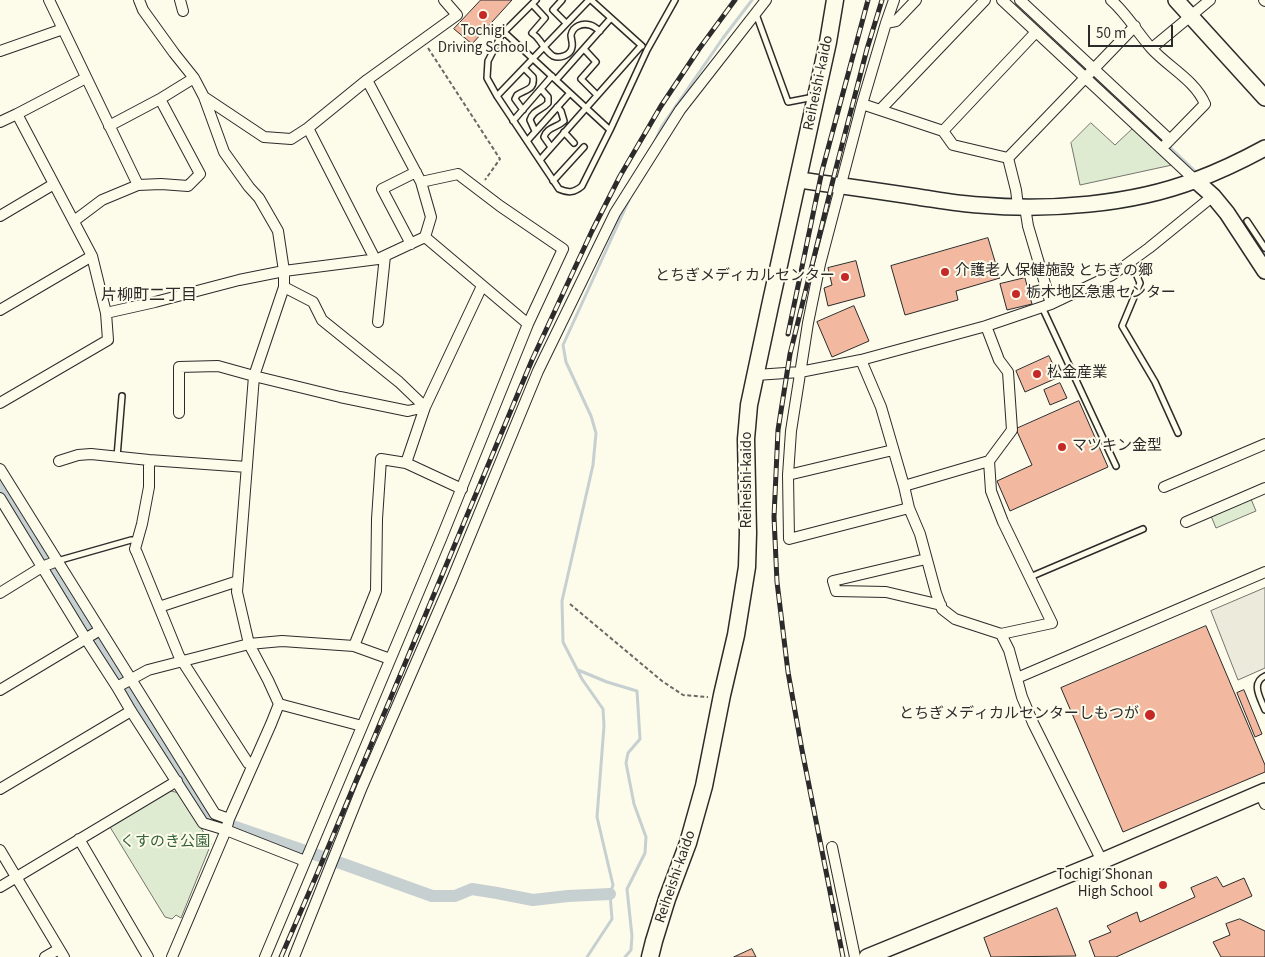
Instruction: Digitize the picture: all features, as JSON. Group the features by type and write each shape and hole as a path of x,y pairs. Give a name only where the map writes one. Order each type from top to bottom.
{"main road":[{"name":"Reiheishi-kaido","path":"650,957 667,899 688,843 704,786 736,635 747,567 746,439 749,405 828,42 834,0"}],"street":[{"path":"49,0 138,186"},
{"path":"139,0 143,10 194,78 204,97 224,152 259,198 278,231 284,271 284,287 254,376 237,592 249,644 279,704 172,957"},
{"path":"180,0 183,11"},
{"path":"204,97 264,137 291,139 457,14 444,0"},
{"path":"294,957 362,787 451,582 538,371 615,212 680,110 766,0"},
{"path":"894,0 862,104 820,264 808,323 791,431 788,475 789,539 909,508"},
{"path":"886,23 896,21 916,0"},
{"path":"880,110 985,0"},
{"path":"1002,0 1212,196 1227,213 1265,271"},
{"path":"1111,0 1122,10 1152,48 1201,95 1204,104 1161,149"},
{"path":"1176,0 1265,98"},
{"path":"1152,48 1210,0"},
{"path":"1016,13 1025,1 1170,140"},
{"path":"1008,158 1135,26"},
{"path":"0,51 63,29"},
{"path":"943,131 1036,32"},
{"path":"0,122 86,78"},
{"path":"109,126 160,99 194,78"},
{"path":"106,313 239,280 284,271 380,258 425,237 431,217 421,182 367,80"},
{"path":"74,221 102,200 138,186 161,184 188,186 200,174 160,99"},
{"path":"862,104 943,131 953,145 1008,158"},
{"path":"0,403 108,340 106,313 92,256 17,114"},
{"path":"308,128 380,258 378,322"},
{"path":"798,180 978,205 1021,207 1066,206 1107,202 1159,191 1195,180 1230,166 1265,148"},
{"path":"1008,158 1028,226 1046,306"},
{"path":"411,244 382,189 416,172"},
{"path":"265,957 462,488 528,324 563,249 500,206 458,174 421,182"},
{"path":"0,216 54,184"},
{"path":"756,375 800,372 862,360 986,326 1046,306 1112,275 1212,196"},
{"path":"425,237 528,324"},
{"path":"0,310 92,256"},
{"path":"406,463 425,406 482,286"},
{"path":"284,287 313,302 322,320 399,382 425,406"},
{"path":"904,486 989,461 1012,430 1008,372 999,360 986,326"},
{"path":"862,360 881,407 909,508 920,534 942,609 955,619 1001,634 1052,623 990,491 989,461"},
{"path":"179,413 179,367 218,366 340,397 408,410 425,406"},
{"path":"1164,488 1265,444"},
{"path":"788,475 893,450"},
{"path":"59,461 78,455 91,454 247,467"},
{"path":"354,646 376,591 377,518 381,459 406,463 462,488"},
{"path":"149,460 149,487 137,540 136,553 179,656 248,763 253,765"},
{"path":"0,469 215,814 229,819"},
{"path":"1186,522 1265,488"},
{"path":"0,499 86,639 118,687 131,711 203,823 305,861"},
{"path":"926,559 833,582 836,591 886,592 941,605"},
{"path":"0,593 42,568 58,561"},
{"path":"1017,678 1265,572"},
{"path":"159,607 238,581"},
{"path":"0,690 100,630"},
{"path":"1001,634 1009,650 1022,697 1033,723 1102,861"},
{"path":"118,687 148,670 249,644 282,641 354,646 390,659"},
{"path":"279,704 362,726"},
{"path":"0,789 131,711"},
{"path":"0,887 177,781"},
{"path":"868,957 1264,796"},
{"path":"79,840 148,957"},
{"path":"832,847 856,957"},
{"path":"0,850 62,953 46,957"}],"lane":[{"path":"562,0 553,10 566,24"},
{"path":"497,96 590,0 647,50"},
{"path":"600,31 590,25 582,24 578,26 572,32 571,50 562,57 554,57 543,48 540,41 532,33 545,18 534,2 504,32 488,61 487,78 497,96 559,189 565,192 575,192 582,186 647,50 675,0"},
{"path":"756,13 788,102 816,96"},
{"path":"514,121 541,89 584,49 611,18"},
{"path":"504,32 610,130"},
{"path":"540,160 641,46"},
{"path":"584,49 596,62 581,79 597,95"},
{"path":"523,110 515,99 517,95 533,86 534,81 533,77 524,68"},
{"path":"536,131 530,120 531,116 548,103 548,97 541,89"},
{"path":"526,141 570,93"},
{"path":"551,147 544,137 545,133 564,121 562,111 557,107"},
{"path":"564,132 574,143"},
{"path":"554,181 584,147"},
{"path":"1247,221 1265,248"},
{"path":"1130,261 1140,282 1122,326 1156,382 1178,433"},
{"path":"1046,306 1116,466"},
{"path":"118,457 122,396"},
{"path":"1030,577 1143,529"},
{"path":"58,561 131,540 137,540"},
{"path":"1265,676 1257,682 1257,691 1265,710"}],"path":[{"path":"422,40 500,159 478,190"},
{"path":"570,604 662,681 683,695 722,698"}],"green space":[{"path":"1091,123 1115,145 1133,128 1172,165 1080,185 1071,143"},
{"path":"1251,499 1256,511 1216,528 1211,516"},
{"name":"くすのき公園","path":"171,791 179,793 211,844 181,918 176,915 172,919 165,917 110,827"}],"shaded area":[{"path":"1265,588 1265,668 1238,680 1211,611"}],"building":[{"name":"Tochigi Driving School","path":"481,0 512,0 472,44 454,29"},
{"name":"介護老人保健施設 とちぎの郷","path":"988,238 1000,278 956,291 958,300 905,315 891,266"},
{"name":"とちぎメディカルセンター","path":"856,261 865,296 828,306 824,288 832,285 828,268"},
{"name":"栃木地区急患センター","path":"1025,278 1032,304 1007,310 1000,284"},
{"path":"854,306 869,341 832,357 817,322"},
{"name":"松金産業","path":"1049,356 1059,377 1025,392 1016,371"},
{"path":"1060,383 1067,398 1050,405 1044,390"},
{"name":"マツキン金型","path":"1079,401 1108,467 1010,511 997,481 1032,465 1016,429"},
{"path":"1206,626 1265,765 1265,772 1123,832 1061,688"},
{"path":"1244,690 1262,734 1255,737 1237,693"},
{"path":"1217,877 1223,887 1244,878 1252,896 1116,957 1095,957 1089,941 1111,932 1107,926 1137,912 1140,922 1195,897 1191,888"},
{"path":"1057,908 1076,956 991,957 984,938"},
{"path":"1240,919 1265,931 1265,957 1221,957 1213,942 1230,935 1226,924"},
{"path":"752,949 756,957 734,957"}],"waterway":[{"path":"656,139 662,126 723,38 752,0"},
{"path":"1133,112 1198,174"},
{"path":"587,957 612,919 610,894 613,885 597,817 604,726 603,709 582,679 563,642 562,601 593,465 596,433 591,416 566,362 563,345 629,200"},
{"path":"1236,214 1265,254"},
{"path":"0,483 209,818 432,896 455,896 472,889 533,900 610,894"},
{"path":"578,670 607,682 637,691 640,739 628,753 626,763 634,804 646,837 645,853 627,889 632,936 631,950 625,957"}],"railway":[{"path":"281,957 532,360 592,231 620,176 661,106 735,0"},
{"path":"788,334 822,171 868,0"},
{"path":"843,957 788,672 777,582 774,517 778,430 790,354 835,172 867,49 882,0"}],"place":[{"name":"Tochigi Driving School","path":"483,15"},
{"name":"介護老人保健施設 とちぎの郷","path":"945,272"},
{"name":"とちぎメディカルセンター","path":"845,277"},
{"name":"栃木地区急患センター","path":"1016,294"},
{"name":"松金産業","path":"1037,374"},
{"name":"マツキン金型","path":"1062,447"},
{"name":"とちぎメディカルセンターしもつが","path":"1150,715"},
{"name":"Tochigi Shonan High School","path":"1163,885"}],"district":[{"name":"片柳町二丁目","path":"149,296"}]}
